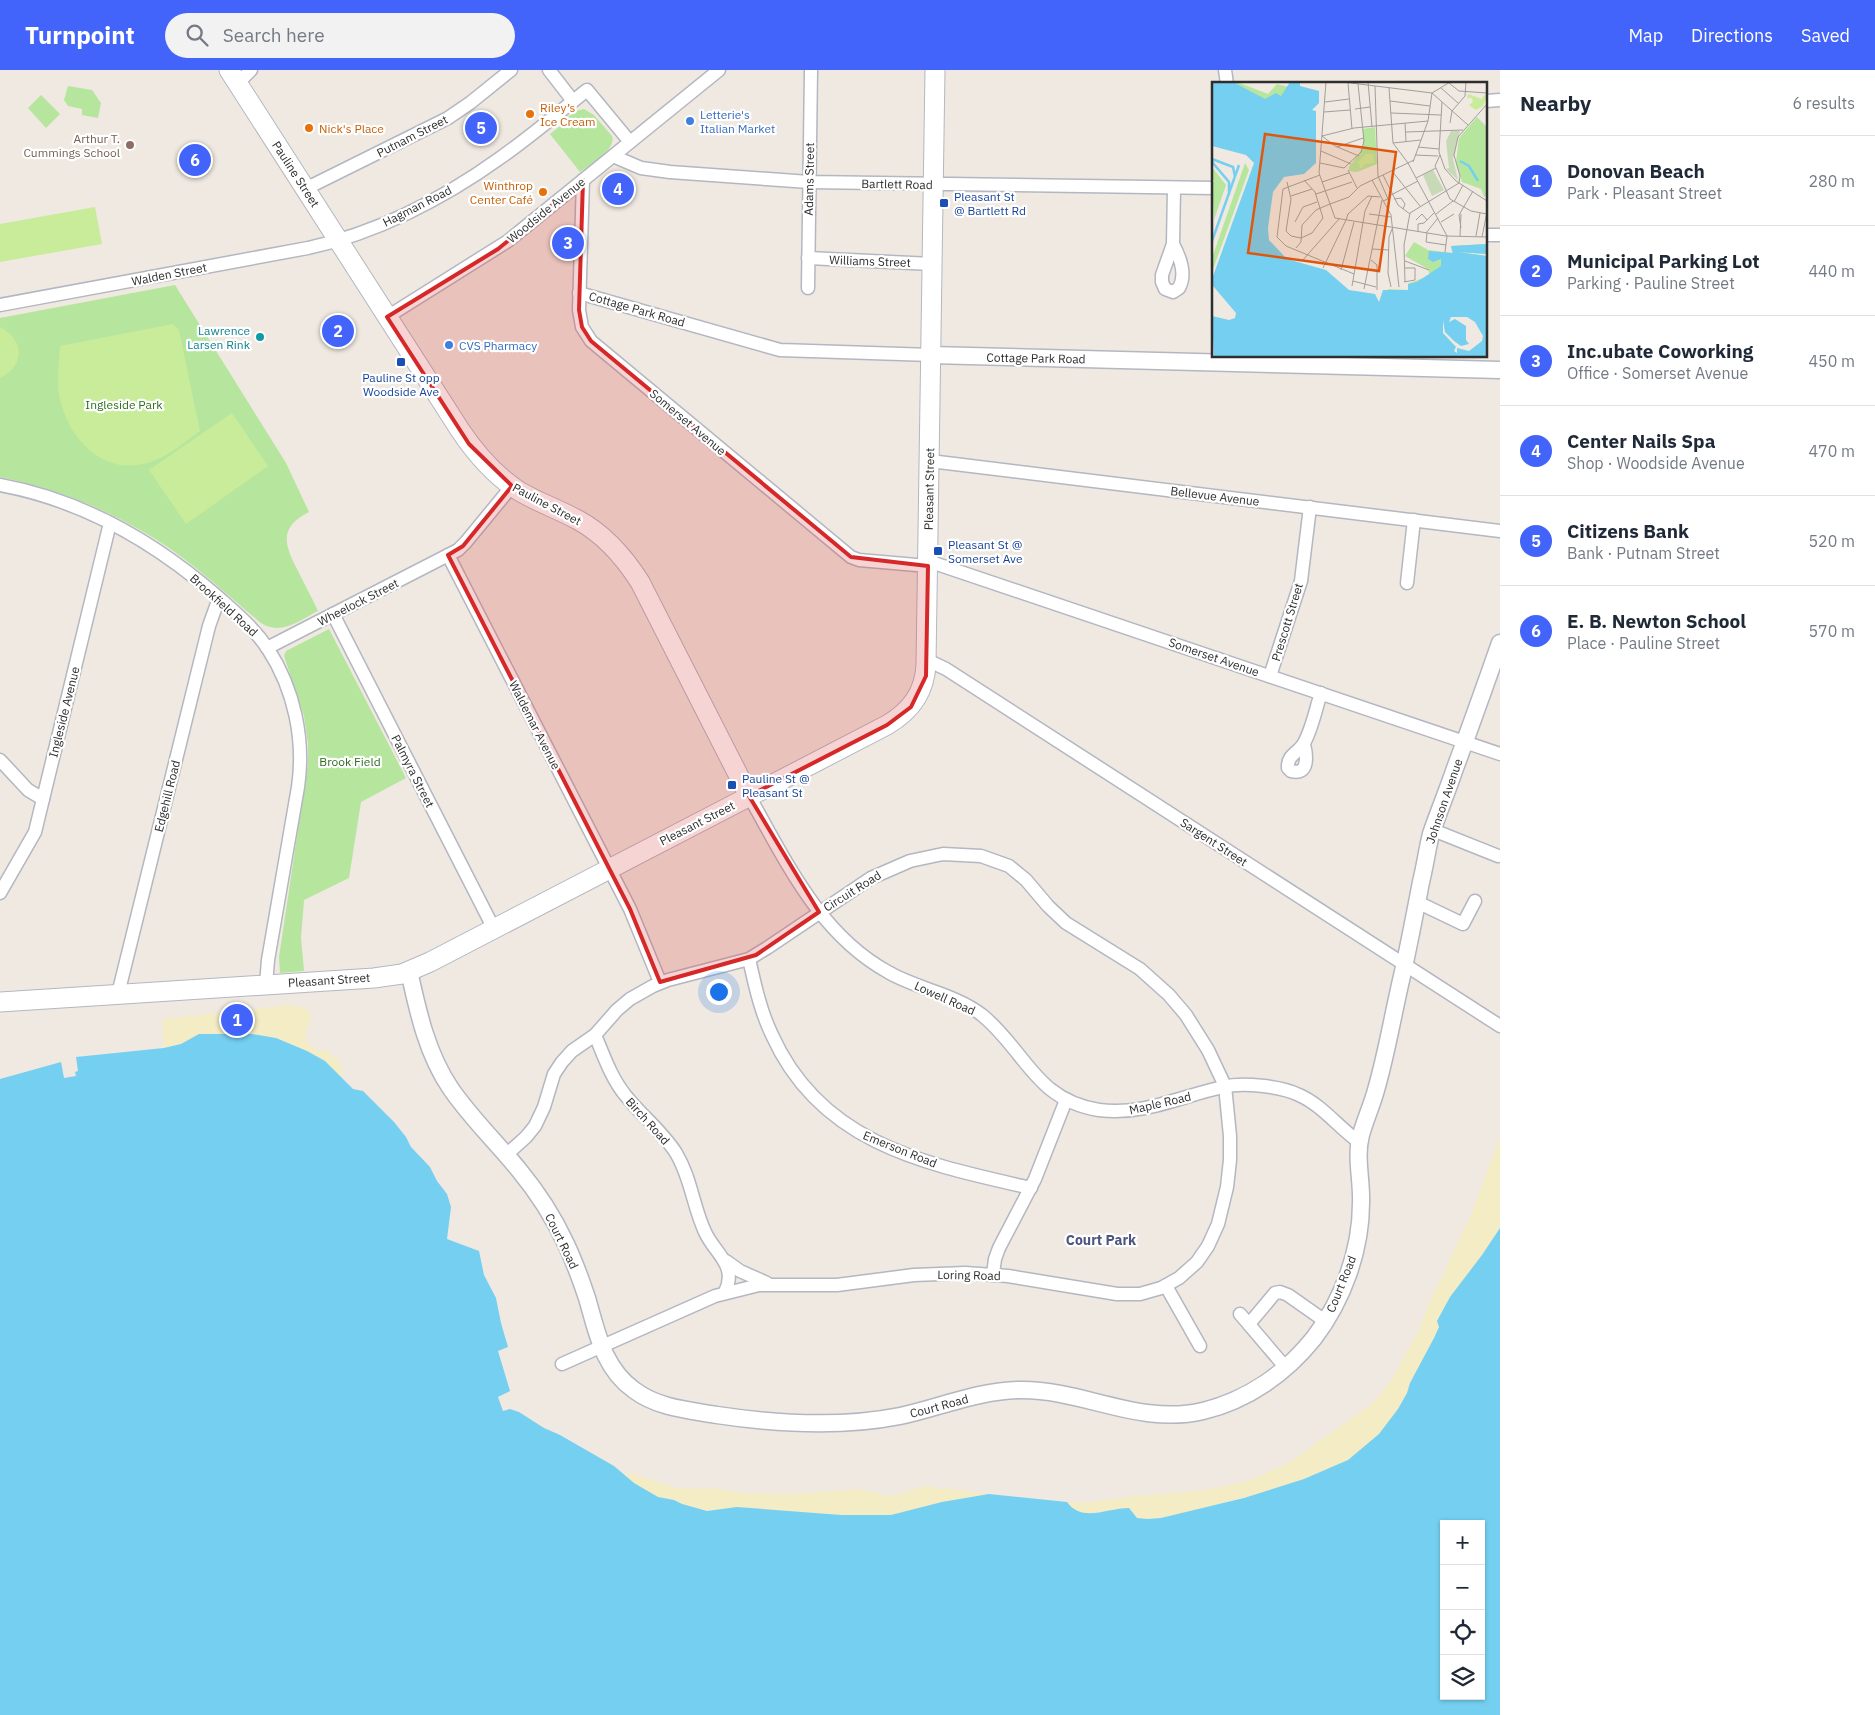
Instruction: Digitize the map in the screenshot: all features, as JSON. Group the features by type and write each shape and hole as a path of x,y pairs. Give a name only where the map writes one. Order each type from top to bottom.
{"main road":[{"name":"Pleasant Street","path":"0,1002 374,978 408,971 887,725 903,714 914,703 923,687 926,660 935,70"},
{"name":"Pauline Street","path":"239,74 305,189 469,444 489,467 512,486 589,526 605,539 628,565 640,582 749,796"}],"street":[{"name":"Putnam Street","path":"305,189 448,118 511,70"},
{"path":"549,70 573,101"},
{"name":"Woodside Avenue","path":"387,317 498,249 719,70"},
{"name":"Adams Street","path":"808,288 811,70"},
{"name":"Hagman Road","path":"338,240 397,217 474,175 508,152 587,90 630,142"},
{"name":"Bartlett Road","path":"613,156 641,168 670,172 809,182 1212,188"},
{"name":"Somerset Avenue","path":"583,180 579,293 580,322 590,341 851,557 859,560 928,564 1270,676 1500,754"},
{"path":"1173,244 1174,188"},
{"name":"Walden Street","path":"0,306 308,248 338,240"},
{"name":"Williams Street","path":"808,258 932,264"},
{"name":"Cottage Park Road","path":"579,293 780,350 1500,370"},
{"name":"Bellevue Avenue","path":"930,461 1500,531"},
{"name":"Brookfield Road","path":"0,485 69,505 110,523 164,554 219,598 247,624 267,648 283,677 294,709 300,763 298,787 268,960 266,985"},
{"path":"448,555 461,548 512,486"},
{"name":"Prescott Street","path":"1270,676 1301,581 1310,507"},
{"path":"1406,583 1414,520"},
{"name":"Ingleside Avenue","path":"0,893 32,839 110,523"},
{"name":"Wheelock Street","path":"267,648 448,555"},
{"name":"Waldemar Avenue","path":"448,555 630,909 660,982"},
{"name":"Edgehill Road","path":"118,994 209,626 219,598"},
{"name":"Palmyra Street","path":"333,614 494,928"},
{"name":"Johnson Avenue","path":"1404,964 1433,830 1500,643"},
{"name":"Sargent Street","path":"926,660 946,669 1500,1026"},
{"path":"1304,744 1321,693"},
{"path":"0,760 31,792 43,799"},
{"name":"Lowell Road","path":"749,796 804,892 818,912 854,949 874,964 902,980 976,1011 995,1027 1041,1082 1066,1100"},
{"path":"1433,830 1498,856"},
{"name":"Circuit Road","path":"506,1155 526,1137 534,1126 544,1107 554,1074 562,1062 572,1051 595,1035 625,1002 660,982 748,959 871,878 910,861 935,855 981,856 1002,862 1021,875 1048,906 1066,922 1133,963 1169,995 1186,1015 1200,1035 1225,1086"},
{"path":"1417,902 1463,924 1475,901"},
{"name":"Emerson Road","path":"748,959 761,1008 780,1051 803,1085 834,1117 865,1136 916,1158 965,1173 1031,1188"},
{"name":"Court Road","path":"408,971 422,1027 442,1074 464,1107 530,1184 562,1236 581,1282 601,1347 620,1378 638,1393 656,1402 683,1410 733,1417 842,1423 874,1420 912,1413 991,1392 1024,1390 1066,1395 1144,1414 1185,1414 1209,1409 1238,1399 1261,1387 1286,1368 1304,1350 1326,1321 1344,1283 1358,1238 1361,1201 1359,1142 1378,1082 1404,964"},
{"name":"Birch Road","path":"595,1035 621,1090 660,1132 677,1155 687,1178 704,1231 711,1245 726,1261 740,1271 771,1284"},
{"path":"1225,1086 1271,1087 1299,1095 1320,1109 1359,1142"},
{"name":"Maple Road","path":"1066,1100 1099,1110 1132,1111 1225,1086"},
{"name":"Loring Road","path":"562,1364 725,1292 771,1284 831,1286 923,1274 993,1274 1122,1294 1145,1293 1166,1286 1184,1275 1197,1262 1208,1246 1218,1224 1230,1160 1230,1136 1225,1086"},
{"path":"993,1274 999,1248 1031,1188 1066,1100"},
{"path":"725,1292 729,1278 726,1261"},
{"path":"1166,1286 1200,1346"},
{"path":"1249,1324 1275,1294 1280,1292 1288,1295 1326,1321"},
{"path":"1240,1314 1286,1368"}],"highlighted area":[{"path":"583,180 579,310 582,327 591,341 851,557 928,566 926,676 911,707 887,725 749,796 819,912 756,955 660,982 630,909 448,555 463,546 512,486 469,444 387,317 498,249"}],"green space":[{"path":"68,86 92,90 101,103 98,118 82,115 82,109 68,106 64,100"},
{"path":"41,95 60,114 46,128 28,108"},
{"path":"584,109 594,115 612,136 612,141 611,146 602,156 580,172 550,134 576,111"},
{"path":"95,207 102,244 0,262 0,224"},
{"name":"Ingleside Park","path":"175,285 286,463 309,512 292,524 287,538 290,554 318,611 290,625 276,628 268,627 261,623 172,550 111,515 68,496 0,477 0,318"},
{"path":"173,324 179,330 200,431 156,460 139,465 122,465 107,461 82,443 72,430 65,415 58,386 60,346"},
{"path":"0,327 14,339 19,353 14,367 0,378"},
{"path":"232,413 268,466 186,524 149,470"},
{"name":"Brook Field","path":"329,629 406,778 361,802 349,878 304,900 301,938 304,971 280,973 279,957 308,763 308,744 304,716 284,656 286,651"}],"sand":[{"path":"290,1005 303,1007 310,1012 311,1021 305,1035 307,1042 317,1051 326,1050 335,1058 339,1057 339,1063 344,1073 340,1076 325,1061 307,1051 267,1036 252,1034 199,1034 181,1044 164,1048 162,1019"},
{"path":"1500,1137 1500,1228 1450,1297 1437,1321 1439,1327 1410,1383 1407,1393 1398,1409 1379,1434 1348,1460 1304,1479 1244,1498 1179,1514 1142,1519 1137,1518 1128,1508 1087,1513 1080,1512 1067,1502 1090,1502 1205,1490 1248,1481 1287,1464 1372,1404 1390,1382 1419,1330 1433,1293 1443,1276 1470,1217"},
{"path":"631,1473 676,1488 717,1489 744,1493 792,1494 861,1489 894,1496 924,1486 989,1494 942,1502 891,1515 841,1515 737,1507 707,1511 674,1500 658,1497 634,1483 624,1474"}],"water":[{"path":"199,1034 252,1034 276,1038 325,1061 353,1089 363,1091 394,1122 411,1147 430,1167 437,1181 447,1194 451,1207 447,1239 479,1251 484,1275 496,1298 508,1347 498,1351 510,1391 498,1397 503,1411 510,1409 519,1412 544,1428 614,1466 634,1483 658,1497 674,1500 707,1511 737,1507 841,1515 891,1515 942,1502 989,1494 1067,1502 1080,1512 1087,1513 1129,1508 1137,1518 1147,1519 1161,1518 1244,1498 1304,1479 1348,1460 1379,1434 1398,1409 1407,1393 1410,1383 1439,1327 1437,1321 1450,1297 1500,1228 1500,1715 0,1715 0,1079 61,1062 64,1078 76,1076 75,1072 78,1071 76,1057 164,1048 181,1044"}],"place":[{"name":"Riley’s Ice Cream","path":"530,114"},
{"name":"Letterie's Italian Market","path":"690,121"},
{"name":"Nick's Place","path":"309,128"},
{"name":"Citizens Bank","path":"481,128"},
{"name":"Arthur T. Cummings School","path":"130,145"},
{"name":"E. B. Newton School","path":"195,160"},
{"name":"Center Nails Spa","path":"618,189"},
{"name":"Winthrop Center Café","path":"543,192"},
{"name":"Pleasant St @ Bartlett Rd","path":"944,203"},
{"name":"Inc.ubate Coworking","path":"568,243"},
{"name":"Municipal Parking Lot","path":"338,331"},
{"name":"Lawrence Larsen Rink","path":"260,337"},
{"name":"CVS Pharmacy","path":"449,345"},
{"name":"Pauline St opp Woodside Ave","path":"401,362"},
{"name":"Pleasant St @ Somerset Ave","path":"938,551"},
{"name":"Pauline St @ Pleasant St","path":"732,785"},
{"name":"Donovan Beach","path":"237,1020"}],"district":[{"name":"Court Park","path":"1101,1240"}]}
